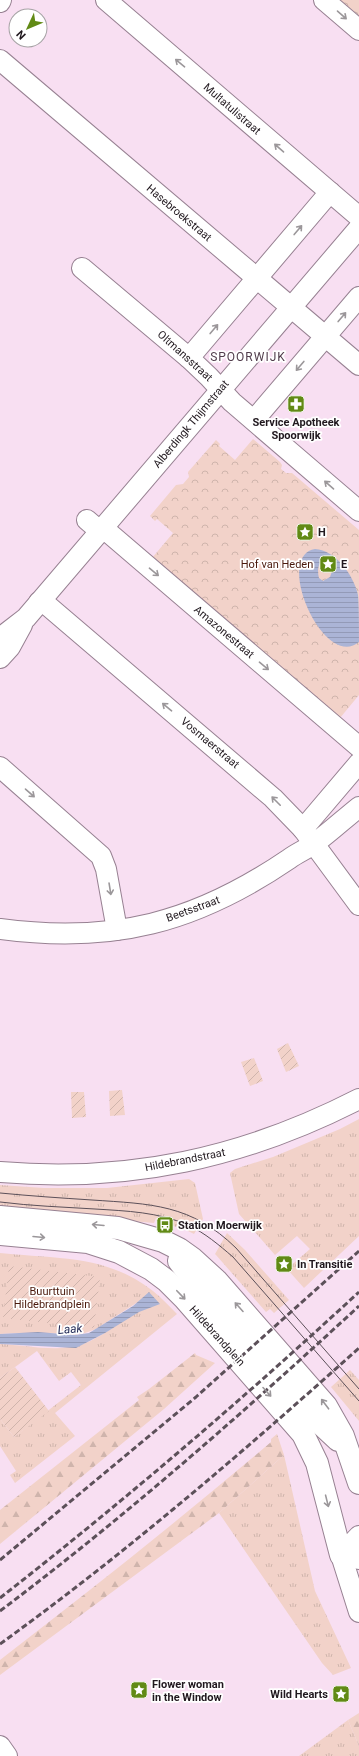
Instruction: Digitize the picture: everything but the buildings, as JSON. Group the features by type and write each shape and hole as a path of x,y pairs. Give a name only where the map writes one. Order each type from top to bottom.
{"main road":[{"name":"Hildebrandplein","path":"0,1217 112,1227 168,1243 185,1253 216,1280 322,1400 339,1427 359,1483"},
{"name":"Hildebrandplein","path":"0,1234 88,1242 112,1241 138,1249 170,1268 208,1298"},
{"name":"Hildebrandplein","path":"149,1238 181,1263 208,1298 308,1412 334,1436 348,1452"},
{"name":"Hildebrandplein","path":"88,1242 105,1246 129,1256 155,1272 172,1286 293,1422 309,1444 350,1556"},
{"name":"Hildebrandplein","path":"308,1412 313,1426 317,1463"}],"street":[{"name":"Multatulistraat","path":"106,0 359,217"},
{"path":"324,0 359,30"},
{"name":"Hasebroekstraat","path":"0,60 359,365"},
{"path":"189,358 330,192"},
{"name":"Alberdingk Thijmstraat","path":"26,618 94,525 221,389 359,228"},
{"name":"Oltmansstraat","path":"82,268 189,358 221,389 232,402 359,511"},
{"path":"254,420 359,297"},
{"name":"Amazonestraat","path":"94,525 109,533 359,747"},
{"name":"Vosmaerstraat","path":"39,602 47,605 251,778 309,837 359,905"},
{"path":"0,638 26,618"},
{"path":"0,658 10,647 26,618"},
{"path":"0,767 101,856 106,869 117,930"},
{"path":"309,837 356,768"},
{"name":"Beetsstraat","path":"0,928 55,934 89,934 165,920 215,902 256,881 309,837 359,807"},
{"name":"Hildebrandstraat","path":"0,1172 63,1175 101,1174 180,1163 221,1154 268,1140 308,1124 359,1099"},
{"path":"359,1536 350,1556 359,1612"},
{"path":"0,1746 7,1756"}],"green space":[{"path":"331,0 359,0 359,24"},
{"name":"Hof van Heden","path":"253,439 280,462 282,465 281,469 286,473 292,473 359,530 359,695 340,718 277,666 278,664 273,660 271,661 152,558 173,533 157,519 155,521 150,516 176,485 183,484 189,477 188,472 216,440 220,444 219,446 235,460"},
{"path":"288,1043 299,1066 286,1072 277,1049"},
{"path":"254,1058 263,1081 250,1086 241,1062"},
{"path":"122,1090 125,1115 110,1116 109,1091"},
{"path":"71,1092 84,1092 86,1117 72,1118"},
{"path":"359,1119 359,1236 304,1288 287,1269 310,1249 297,1236 275,1255 239,1214 230,1173 235,1169 273,1157 340,1129"},
{"path":"189,1179 195,1183 203,1219 194,1234 156,1218 154,1223 0,1209 0,1185 44,1188 107,1188"},
{"path":"227,1233 245,1250 289,1300 274,1313 270,1309 266,1312 215,1254"},
{"path":"0,1253 80,1260 117,1270 135,1279 153,1291 177,1314 55,1413 75,1436 15,1483 10,1475 16,1471 0,1446 0,1419 14,1437 81,1385 71,1372 59,1381 37,1351 0,1378 0,1344 42,1348 74,1347 93,1340 139,1311 159,1304 144,1298 96,1329 75,1335 38,1332 0,1334"},
{"name":"Buurttuin Hildebrandplein","path":"9,1266 100,1277 94,1328 3,1318"},
{"path":"195,1353 196,1355 215,1363 164,1409 0,1544 0,1510 139,1400 137,1397"},
{"path":"15,1367 49,1411 14,1437 0,1419 0,1378"},
{"path":"350,1370 359,1380 359,1421 331,1387"},
{"path":"277,1434 284,1455 219,1513 0,1675 0,1660 171,1525 271,1442 271,1439"},
{"path":"284,1455 315,1591 351,1668 333,1675 322,1663 219,1513"},
{"path":"359,1713 359,1746 348,1720"},
{"path":"348,1720 359,1746 359,1756 299,1756"}],"water":[{"path":"315,549 323,550 337,559 348,572 353,580 358,595 359,642 345,647 331,641 319,627 308,609 301,589 299,571 303,556","holes":["324,559 331,561 333,568 330,577 323,581 319,578 319,565"]},
{"path":"149,1292 160,1304 139,1312 105,1333 76,1348 0,1344 0,1334 38,1332 75,1335 89,1333 133,1306"}],"tram line":[{"path":"0,1193 152,1205 169,1209 203,1222 219,1233 236,1248 359,1389"},
{"path":"0,1202 142,1213 165,1217 194,1228 233,1257 359,1401"}],"railway":[{"path":"0,1560 196,1397 359,1251"},
{"path":"0,1598 182,1449 359,1292"},
{"path":"0,1611 93,1539 183,1463 359,1306"},
{"path":"0,1644 93,1574 183,1501 359,1348"}],"place":[{"name":"Service Apotheek Spoorwijk","path":"296,404"},
{"name":"H","path":"305,532"},
{"name":"E","path":"328,564"},
{"name":"Station Moerwijk","path":"165,1225"},
{"name":"In Transitie","path":"284,1264"},
{"name":"Flower woman in the Window","path":"139,1690"},
{"name":"Wild Hearts","path":"341,1694"}],"district":[{"name":"SPOORWIJK","path":"248,357"}],"water label":[{"name":"Laak","path":"70,1329"}]}
